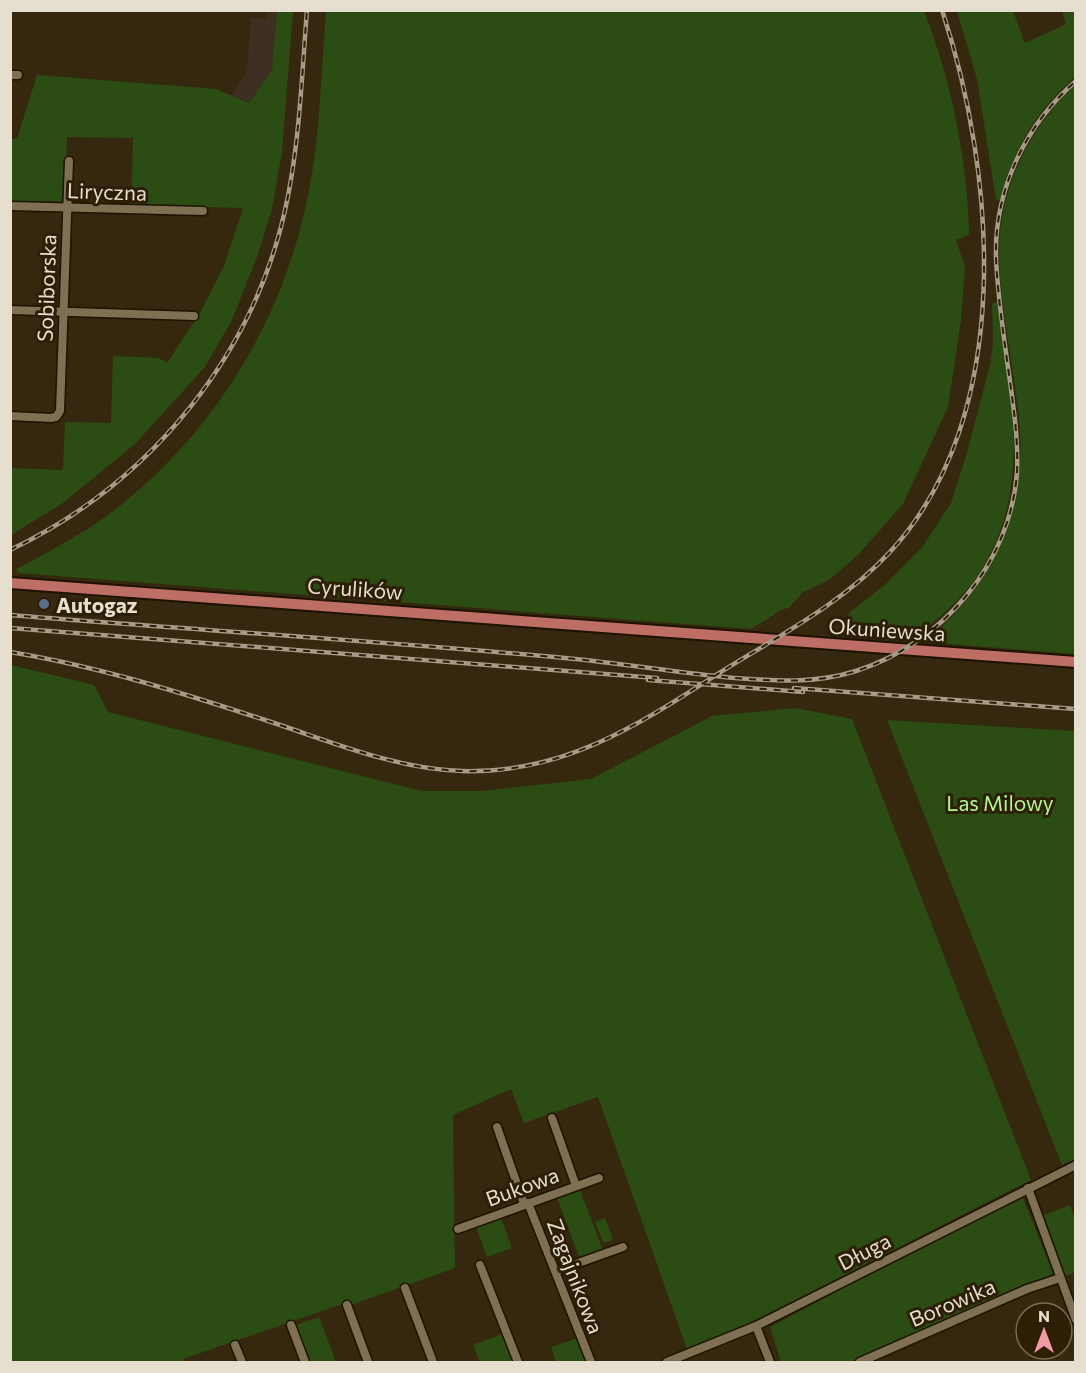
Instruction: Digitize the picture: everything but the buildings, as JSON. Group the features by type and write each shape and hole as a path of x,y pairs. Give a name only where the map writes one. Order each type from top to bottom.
{"main road":[{"name":"Cyrulików","path":"10,583 696,634"},
{"name":"Okuniewska","path":"696,634 1076,662"}],"street":[{"name":"Sobiborska","path":"10,416 51,418 60,410 69,161"},
{"name":"Liryczna","path":"10,206 203,211"},
{"path":"10,310 194,316"},
{"path":"552,1118 576,1186"},
{"name":"Zagajnikowa","path":"496,1127 591,1362"},
{"name":"Długa","path":"667,1362 756,1326 1076,1165"},
{"name":"Bukowa","path":"458,1228 599,1178"},
{"path":"1028,1188 1076,1320"},
{"path":"556,1271 623,1247"},
{"path":"480,1265 518,1362"},
{"name":"Borowika","path":"860,1362 1028,1289 1060,1278"},
{"path":"405,1288 433,1362"},
{"path":"347,1305 368,1362"},
{"path":"291,1324 305,1362"},
{"path":"756,1326 770,1362"},
{"path":"235,1345 242,1362"}],"shaded area":[{"path":"267,11 277,11 272,70 249,103 232,95 247,70 251,18 266,19"}],"green space":[{"path":"277,11 293,11 282,152 272,209 257,257 232,320 205,367 135,444 63,503 11,535 11,468 61,470 63,468 65,422 111,423 113,356 159,358 167,363 201,311 224,266 243,208 131,205 133,138 67,137 65,202 11,201 11,139 17,139 37,75 216,89 249,103 272,70"},
{"path":"326,11 924,11 950,93 965,178 969,235 956,240 965,267 961,320 948,407 903,504 858,555 829,580 802,593 789,608 783,609 751,629 19,573 16,569 96,523 121,505 155,475 186,443 214,408 239,371 261,332 294,249 311,181"},
{"path":"957,11 1013,11 1025,43 1066,24 1062,11 1075,11 1075,77 1049,104 1028,132 1012,164 1000,200 996,200 977,79"},
{"path":"1075,85 1075,654 924,642 967,600 984,576 998,551 1016,497 1020,467 1020,436 1002,296 999,250 1001,227 1005,204 1020,160 1044,120"},
{"path":"997,301 1012,406 1014,440 1007,509 996,542 979,574 964,593 910,642 846,637 849,613 887,583 923,546 951,503 990,365 993,344 992,304"},
{"path":"11,665 94,685 108,712 422,791 481,791 591,779 712,716 795,708 852,719 1031,1180 758,1319 687,1349 598,1097 524,1123 511,1089 453,1115 455,1268 351,1305 348,1302 183,1359 183,1362 11,1362"},
{"name":"Las Milowy","path":"887,720 1075,731 1076,1159 1062,1165"},
{"path":"580,1190 603,1250 580,1259 557,1198"},
{"path":"1023,1198 1053,1273 1050,1276 1025,1284 967,1312 850,1362 781,1362 770,1327 834,1291"},
{"path":"1070,1205 1075,1220 1075,1272 1064,1277 1042,1216"},
{"path":"501,1218 512,1248 487,1257 476,1227"},
{"path":"605,1218 613,1240 604,1243 595,1222"},
{"path":"319,1317 336,1362 309,1362 296,1325"},
{"path":"502,1334 513,1362 480,1362 473,1345"},
{"path":"578,1338 587,1361 556,1362 551,1347"}],"railway":[{"path":"10,550 62,522 110,488 153,449 191,406 225,358 252,307 273,253 288,196 298,127 307,10"},
{"path":"10,652 78,666 178,692 391,761 438,769 498,770 532,765 565,756 626,729 784,634 829,604 871,571 890,552 931,496 959,433 976,364 984,291 982,217 974,144 960,75 942,10"},
{"path":"10,615 496,652 765,680 825,678 856,671 887,658 916,641 943,620 966,596 986,569 1001,539 1012,507 1017,473 1017,447 997,276 997,233 1000,208 1016,161 1028,139 1058,98 1076,81"},
{"path":"10,628 657,678"},
{"path":"648,680 803,692"},
{"path":"794,688 1076,709"}],"place":[{"name":"Autogaz","path":"44,604"}]}
